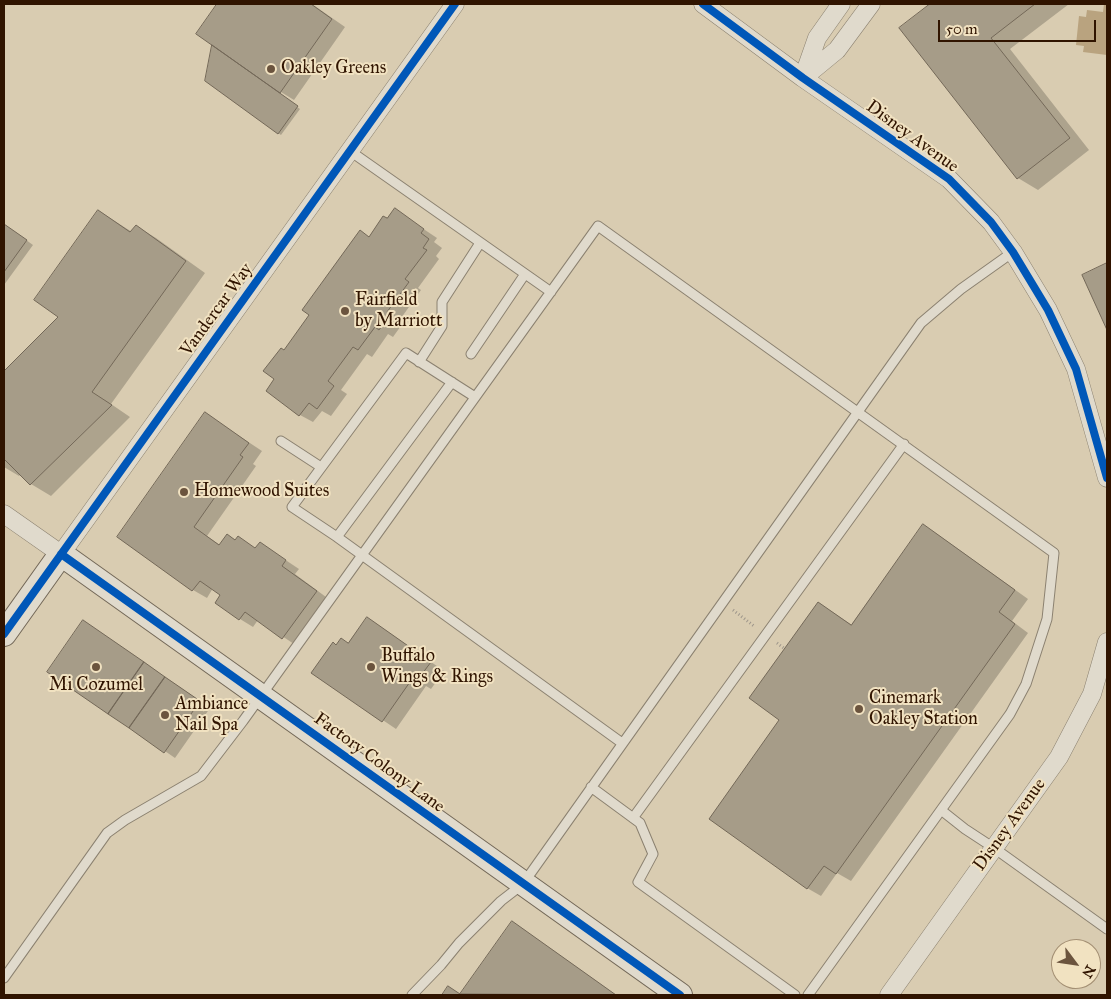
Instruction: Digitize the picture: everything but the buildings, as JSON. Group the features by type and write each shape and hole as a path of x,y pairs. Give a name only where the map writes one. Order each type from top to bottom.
{"street":[{"name":"Vandercar Way","path":"4,634 455,4"},
{"name":"Disney Avenue","path":"703,4 803,78 948,179 991,222 1013,252 1048,310 1076,369 1107,478"},
{"path":"803,78 817,38 841,4"},
{"path":"803,78 837,50 871,4"},
{"name":"Factory Colony Lane","path":"4,514 680,995"},
{"name":"Disney Avenue","path":"889,995 1059,757 1092,694 1107,642"}],"lane":[{"path":"350,151 551,292"},
{"path":"4,978 107,833 125,820 200,776 244,721 598,226 1054,553 1047,619 1026,684 1010,714 808,995"},
{"path":"419,362 442,326 442,302 480,242"},
{"path":"412,995 459,943 501,901 523,884 921,323 961,289 1013,252"},
{"path":"471,354 526,274"},
{"path":"475,397 406,353 292,508 337,537 622,743"},
{"path":"337,537 452,382"},
{"path":"281,441 321,468"},
{"path":"633,818 904,444"},
{"path":"590,787 640,823 653,854 638,882 795,995"},
{"path":"941,810 964,829 994,848 1107,929"}],"shaded area":[{"path":"1104,4 1107,4 1107,55 1083,52 1084,46 1076,45 1079,16 1086,17 1087,10 1103,12"}],"cycle path":[{"path":"4,634 455,4"},
{"path":"703,4 803,78 949,179 991,222 1013,252 1048,310 1076,369 1107,478"},
{"path":"61,554 680,995"}],"place":[{"name":"Oakley Greens","path":"271,69"},
{"name":"Fairfield by Marriott","path":"345,311"},
{"name":"Homewood Suites","path":"184,492"},
{"name":"Mi Cozumel","path":"96,667"},
{"name":"Buffalo Wings & Rings","path":"371,667"},
{"name":"Cinemark Oakley Station","path":"859,709"},
{"name":"Ambiance Nail Spa","path":"165,715"}]}
